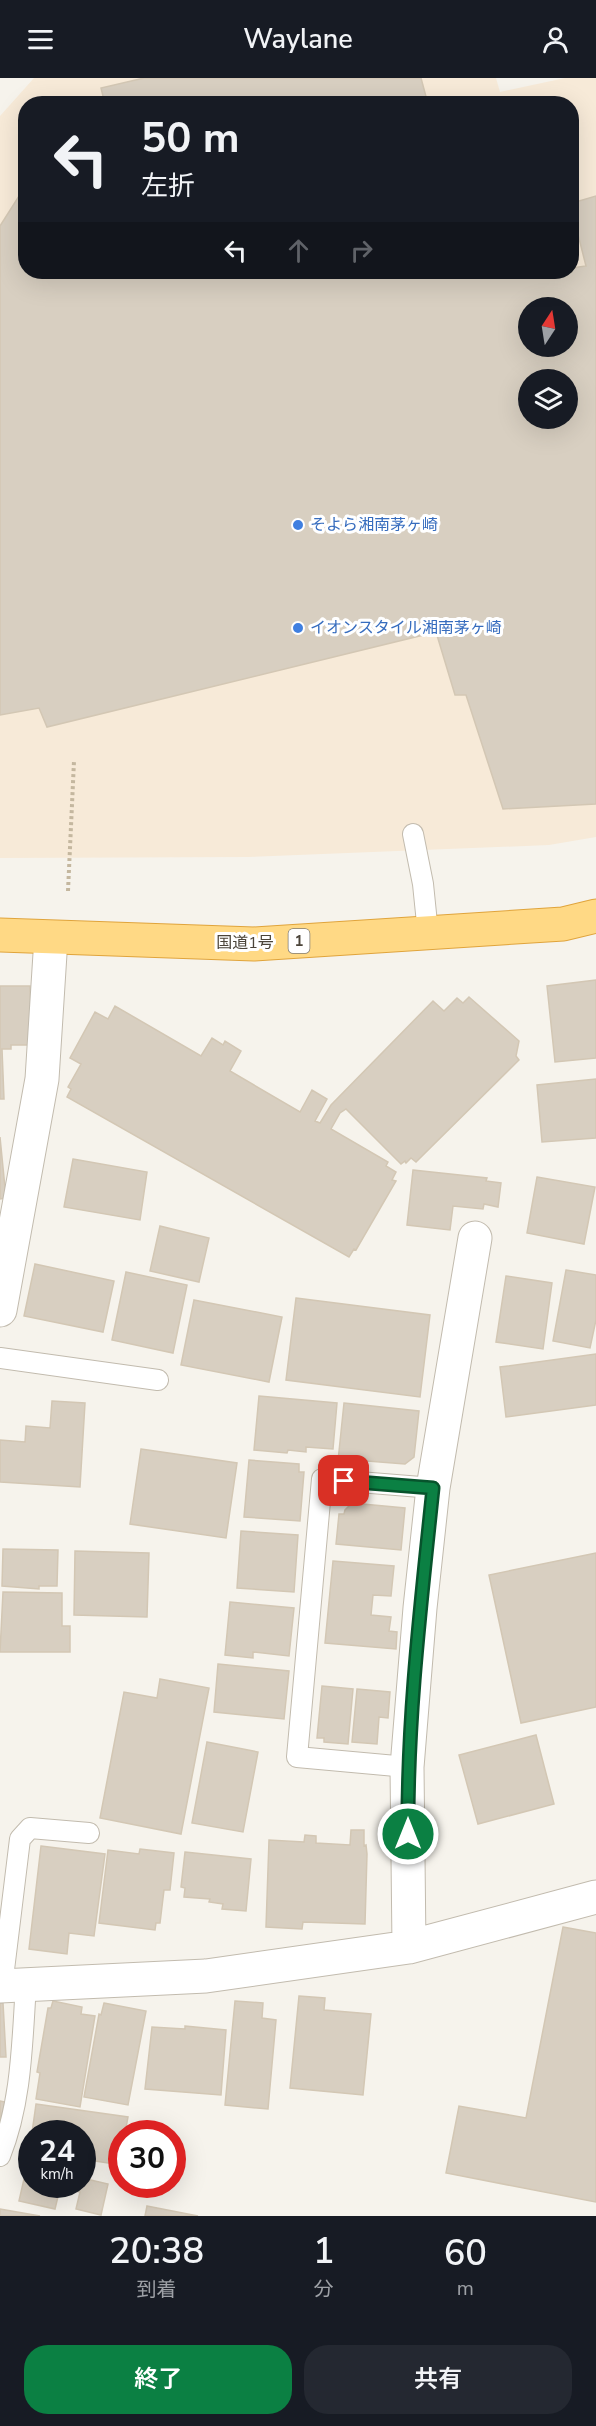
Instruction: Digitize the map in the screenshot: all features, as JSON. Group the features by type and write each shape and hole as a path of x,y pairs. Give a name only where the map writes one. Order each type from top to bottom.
{"highway":[{"name":"国道1号","path":"0,935 254,944 563,924 596,916"}],"street":[{"path":"0,1310 42,1079 51,938"},
{"path":"409,1947 407,1767 420,1608 433,1488 475,1238"},
{"path":"9,1986 206,1977 409,1947 596,1897"}],"lane":[{"path":"413,834 423,884 428,933"},
{"path":"0,1358 158,1380"},
{"path":"407,1767 297,1757 322,1479 433,1488"},
{"path":"0,2156 11,2128 19,2084 9,1986 20,1839 30,1828 89,1833"}],"path":[{"path":"68,891 74,761"}],"shaded area":[{"name":"イオンスタイル湘南茅ヶ崎","path":"34,78 496,78 500,92 565,78 596,78 596,837 549,845 248,857 0,858 0,116"}],"building":[{"path":"144,78 421,78 426,96 103,96 101,88"},
{"name":"イオンスタイル湘南茅ヶ崎","path":"596,196 596,804 503,809 466,695 455,695 436,632 47,727 39,708 0,715 0,226 18,198 18,279 579,279 579,267 586,266 579,238 579,201"},
{"path":"596,980 596,1058 555,1062 547,986"},
{"path":"0,986 30,986 32,1045 11,1045 11,1049 2,1049 4,1099 0,1099"},
{"path":"469,997 519,1041 516,1056 519,1060 416,1162 411,1158 401,1164 346,1109 340,1113 331,1129 388,1162 386,1166 396,1172 392,1180 396,1181 356,1250 354,1249 349,1257 67,1097 71,1089 68,1087 81,1064 70,1058 95,1012 108,1019 115,1006 201,1056 212,1038 223,1045 225,1041 241,1051 230,1071 300,1112 312,1090 327,1099 315,1121 320,1123 331,1105 433,1001 444,1011 457,998 463,1003"},
{"path":"596,1079 596,1138 542,1142 537,1085"},
{"path":"0,1137 6,1198 0,1199"},
{"path":"73,1159 147,1172 140,1220 64,1207"},
{"path":"413,1170 487,1178 486,1181 501,1183 498,1207 484,1204 483,1209 453,1206 450,1230 407,1225"},
{"path":"537,1177 595,1187 584,1244 527,1233"},
{"path":"160,1226 209,1238 199,1282 150,1271"},
{"path":"35,1264 114,1281 103,1332 24,1316"},
{"path":"566,1270 596,1275 596,1320 590,1348 553,1341"},
{"path":"126,1272 187,1285 173,1353 112,1340"},
{"path":"506,1276 552,1283 543,1349 496,1342"},
{"path":"296,1298 430,1315 420,1397 286,1380"},
{"path":"194,1300 282,1317 269,1382 181,1365"},
{"path":"596,1354 596,1405 506,1417 500,1367"},
{"path":"259,1396 337,1403 333,1449 306,1447 306,1452 288,1450 287,1453 254,1450"},
{"path":"52,1401 85,1403 80,1487 0,1482 0,1440 25,1442 26,1426 50,1428"},
{"path":"344,1403 419,1411 414,1457 405,1464 338,1461"},
{"path":"141,1449 237,1463 226,1538 130,1524"},
{"path":"249,1460 299,1464 299,1472 304,1472 300,1521 244,1517"},
{"path":"352,1503 405,1508 401,1550 336,1544 339,1514 344,1514"},
{"path":"241,1531 298,1535 294,1592 237,1588"},
{"path":"3,1549 58,1550 57,1586 39,1586 39,1589 2,1586"},
{"path":"75,1551 149,1553 147,1617 74,1615"},
{"path":"596,1553 596,1707 521,1723 489,1575"},
{"path":"333,1561 394,1566 391,1596 373,1595 371,1615 391,1617 389,1631 397,1632 396,1649 325,1643"},
{"path":"3,1592 62,1593 62,1626 70,1626 70,1652 0,1652"},
{"path":"230,1602 294,1608 289,1656 253,1652 253,1658 225,1655"},
{"path":"218,1664 289,1671 284,1719 214,1712"},
{"path":"160,1679 209,1688 181,1834 100,1818 124,1692 157,1698"},
{"path":"322,1686 353,1689 348,1744 324,1742 324,1738 317,1738"},
{"path":"357,1689 390,1692 388,1718 379,1717 377,1744 352,1742"},
{"path":"536,1735 554,1804 478,1824 459,1755"},
{"path":"207,1742 258,1752 243,1832 192,1823"},
{"path":"351,1830 364,1830 364,1846 366,1845 367,1854 365,1924 303,1922 302,1929 266,1927 269,1840 304,1842 305,1835 316,1836 316,1843 350,1845"},
{"path":"41,1846 105,1854 94,1936 69,1933 67,1954 29,1949"},
{"path":"140,1849 174,1853 170,1890 164,1890 160,1923 156,1923 155,1930 99,1923 108,1850 139,1854"},
{"path":"185,1852 251,1859 246,1911 222,1909 223,1904 209,1902 210,1899 184,1897 185,1888 181,1887"},
{"path":"563,1927 596,1933 596,2202 446,2173 459,2106 526,2118"},
{"path":"299,1996 325,1998 324,2010 371,2014 363,2095 290,2088"},
{"path":"53,2001 82,2007 81,2014 95,2016 80,2107 36,2099 40,2073 37,2072 48,2008 51,2008"},
{"path":"235,2001 263,2003 262,2018 276,2020 268,2109 225,2105"},
{"path":"0,2003 3,2003 6,2057 0,2057"},
{"path":"104,2003 146,2011 128,2105 84,2097 99,2014 101,2015"},
{"path":"185,2026 226,2030 221,2095 145,2089 152,2027 185,2029"},
{"path":"0,2101 5,2102 0,2123"},
{"path":"36,2104 128,2117 127,2120 108,2120 108,2163 96,2161 96,2120 34,2120"},
{"path":"96,2181 108,2184 101,2215 76,2209 79,2198 96,2198"},
{"path":"20,2198 58,2198 55,2209 19,2201"},
{"path":"147,2206 198,2216 145,2216"},
{"path":"0,2209 40,2216 0,2216"}],"place":[{"name":"そよら湘南茅ヶ崎","path":"298,525"},
{"name":"イオンスタイル湘南茅ヶ崎","path":"298,628"}],"route":[{"path":"344,1481 433,1488 420,1608 407,1767 408,1834"}]}
